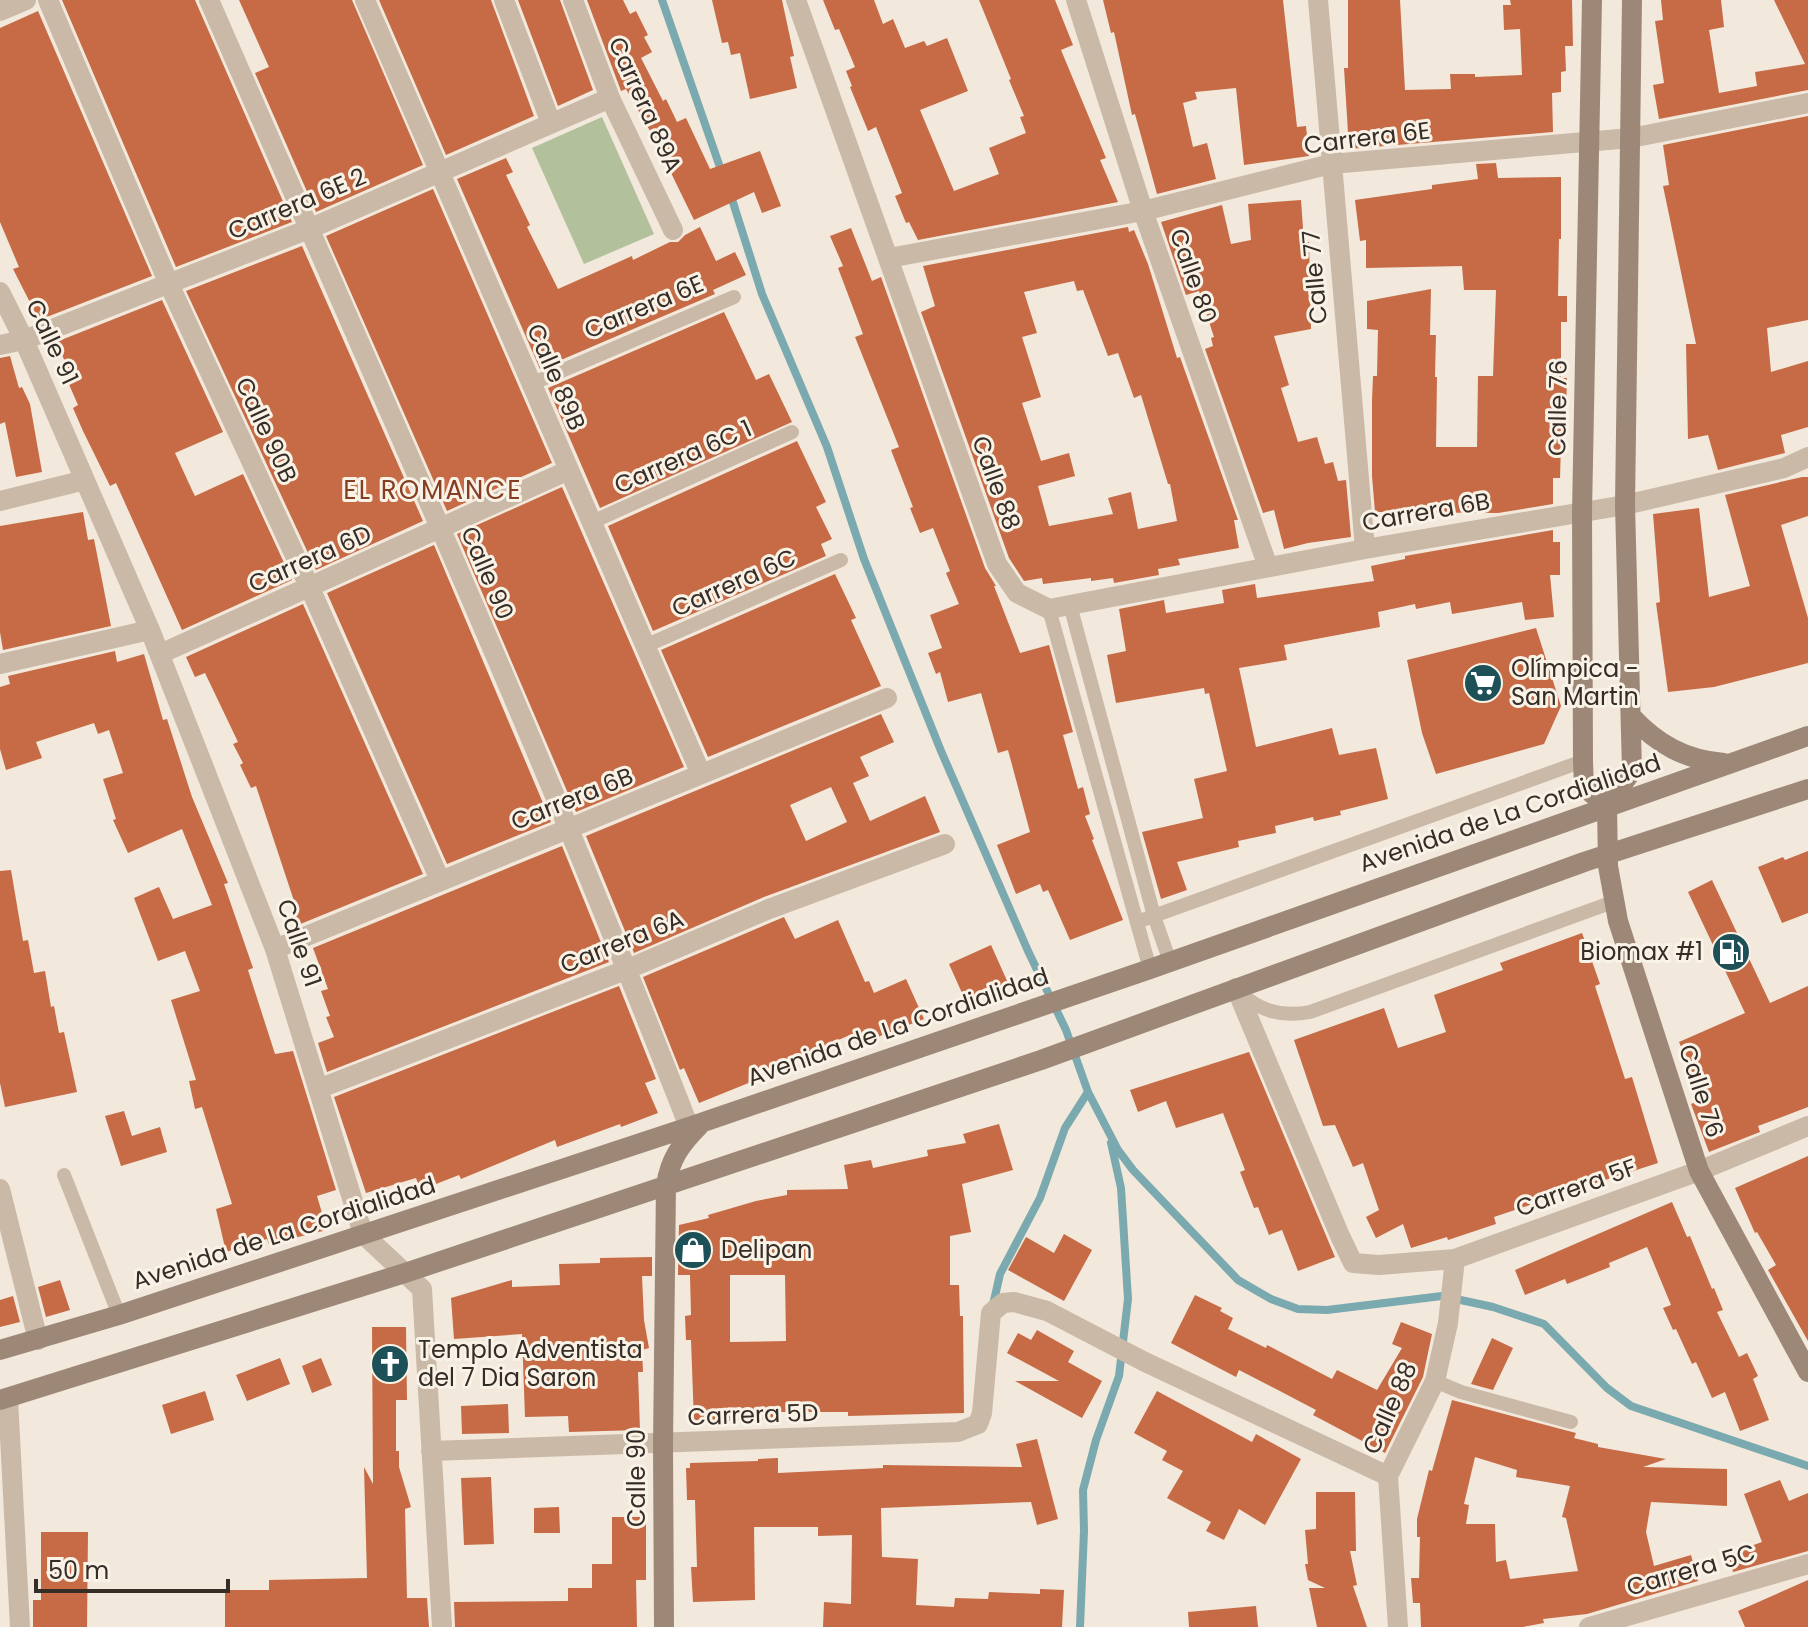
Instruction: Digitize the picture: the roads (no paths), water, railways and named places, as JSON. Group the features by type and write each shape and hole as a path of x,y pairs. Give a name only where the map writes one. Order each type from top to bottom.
{"main road":[{"name":"Calle 76","path":"1592,0 1582,512 1584,787 1607,806 1607,855 1613,902 1699,1171 1808,1372"},
{"path":"1607,806 1632,771 1625,505 1632,0"},
{"path":"1631,716 1654,738 1682,755 1704,762 1727,764"},
{"name":"Avenida de La Cordialidad","path":"0,1350 119,1315 696,1124 1150,969 1808,736"},
{"path":"4,1399 405,1273 1041,1060 1607,855 1808,789"},
{"name":"Calle 90","path":"664,1627 666,1185 676,1152 696,1124"}],"street":[{"path":"0,11 26,0"},
{"name":"Calle 90B","path":"48,0 169,284 310,588 440,880"},
{"name":"Calle 90","path":"209,0 696,1124"},
{"name":"Calle 89B","path":"365,0 701,774"},
{"path":"504,0 551,123"},
{"name":"Carrera 89A","path":"573,0 610,98 673,230"},
{"name":"Calle 88","path":"796,0 997,564 1017,593 1059,607"},
{"name":"Calle 80","path":"1076,0 1143,211 1268,567"},
{"name":"Calle 77","path":"1318,0 1365,549"},
{"name":"Carrera 6E 2","path":"0,345 24,340 309,229 610,98"},
{"name":"Carrera 6E","path":"889,258 1143,211 1331,164 1631,138 1808,103"},
{"name":"Calle 91","path":"0,292 24,340 150,630 275,949 363,1234 422,1289 442,1627"},
{"name":"Carrera 6B","path":"1059,607 1365,549 1625,505 1784,468 1808,457"},
{"name":"Carrera 6D","path":"160,654 569,470"},
{"path":"0,501 85,480"},
{"path":"0,664 150,630"},
{"name":"Carrera 6B","path":"275,949 887,698"},
{"name":"Carrera 6A","path":"318,1089 628,969 769,909 945,844"},
{"name":"Carrera 5F","path":"1236,988 1353,1263 1379,1265 1455,1259 1699,1171 1808,1126"},
{"path":"0,1189 38,1340"},
{"name":"Calle 88","path":"1398,1627 1388,1476 1435,1381 1448,1323 1455,1259"},
{"name":"Carrera 5D","path":"431,1451 941,1434 971,1429 978,1424 984,1400 991,1313 1003,1303 1027,1303 1388,1476"},
{"path":"4,1399 20,1627"},
{"name":"Carrera 5C","path":"1589,1627 1808,1564"}],"lane":[{"name":"Carrera 6E","path":"531,384 734,297"},
{"name":"Carrera 6C 1","path":"592,522 792,432"},
{"name":"Carrera 6C","path":"645,646 841,560"},
{"path":"1059,607 1170,962"},
{"path":"1059,607 1150,969"},
{"path":"1137,922 1583,761"},
{"path":"1236,988 1255,1006 1290,1015 1310,1012 1613,902"},
{"path":"64,1175 119,1315"},
{"path":"1435,1381 1461,1392 1571,1422"}],"waterway":[{"path":"662,0 722,173"},
{"path":"730,193 762,294 827,447 864,559 941,751 1066,1030 1088,1092 1118,1150 1133,1170 1238,1280 1271,1299 1298,1309 1327,1310 1442,1296 1493,1307 1544,1324 1607,1388 1631,1406 1808,1466"},
{"path":"993,1305 1000,1274 1040,1198 1065,1128 1088,1092"},
{"path":"1080,1627 1083,1490 1096,1440 1119,1376 1128,1299 1121,1188 1111,1143"}],"place":[{"name":"Olímpica - San Martin","path":"1483,683"},
{"name":"Biomax #1","path":"1731,952"},
{"name":"Delipan","path":"693,1250"},
{"name":"Templo Adventista del 7 Dia Saron","path":"390,1364"}],"district":[{"name":"EL ROMANCE","path":"433,490"}]}
